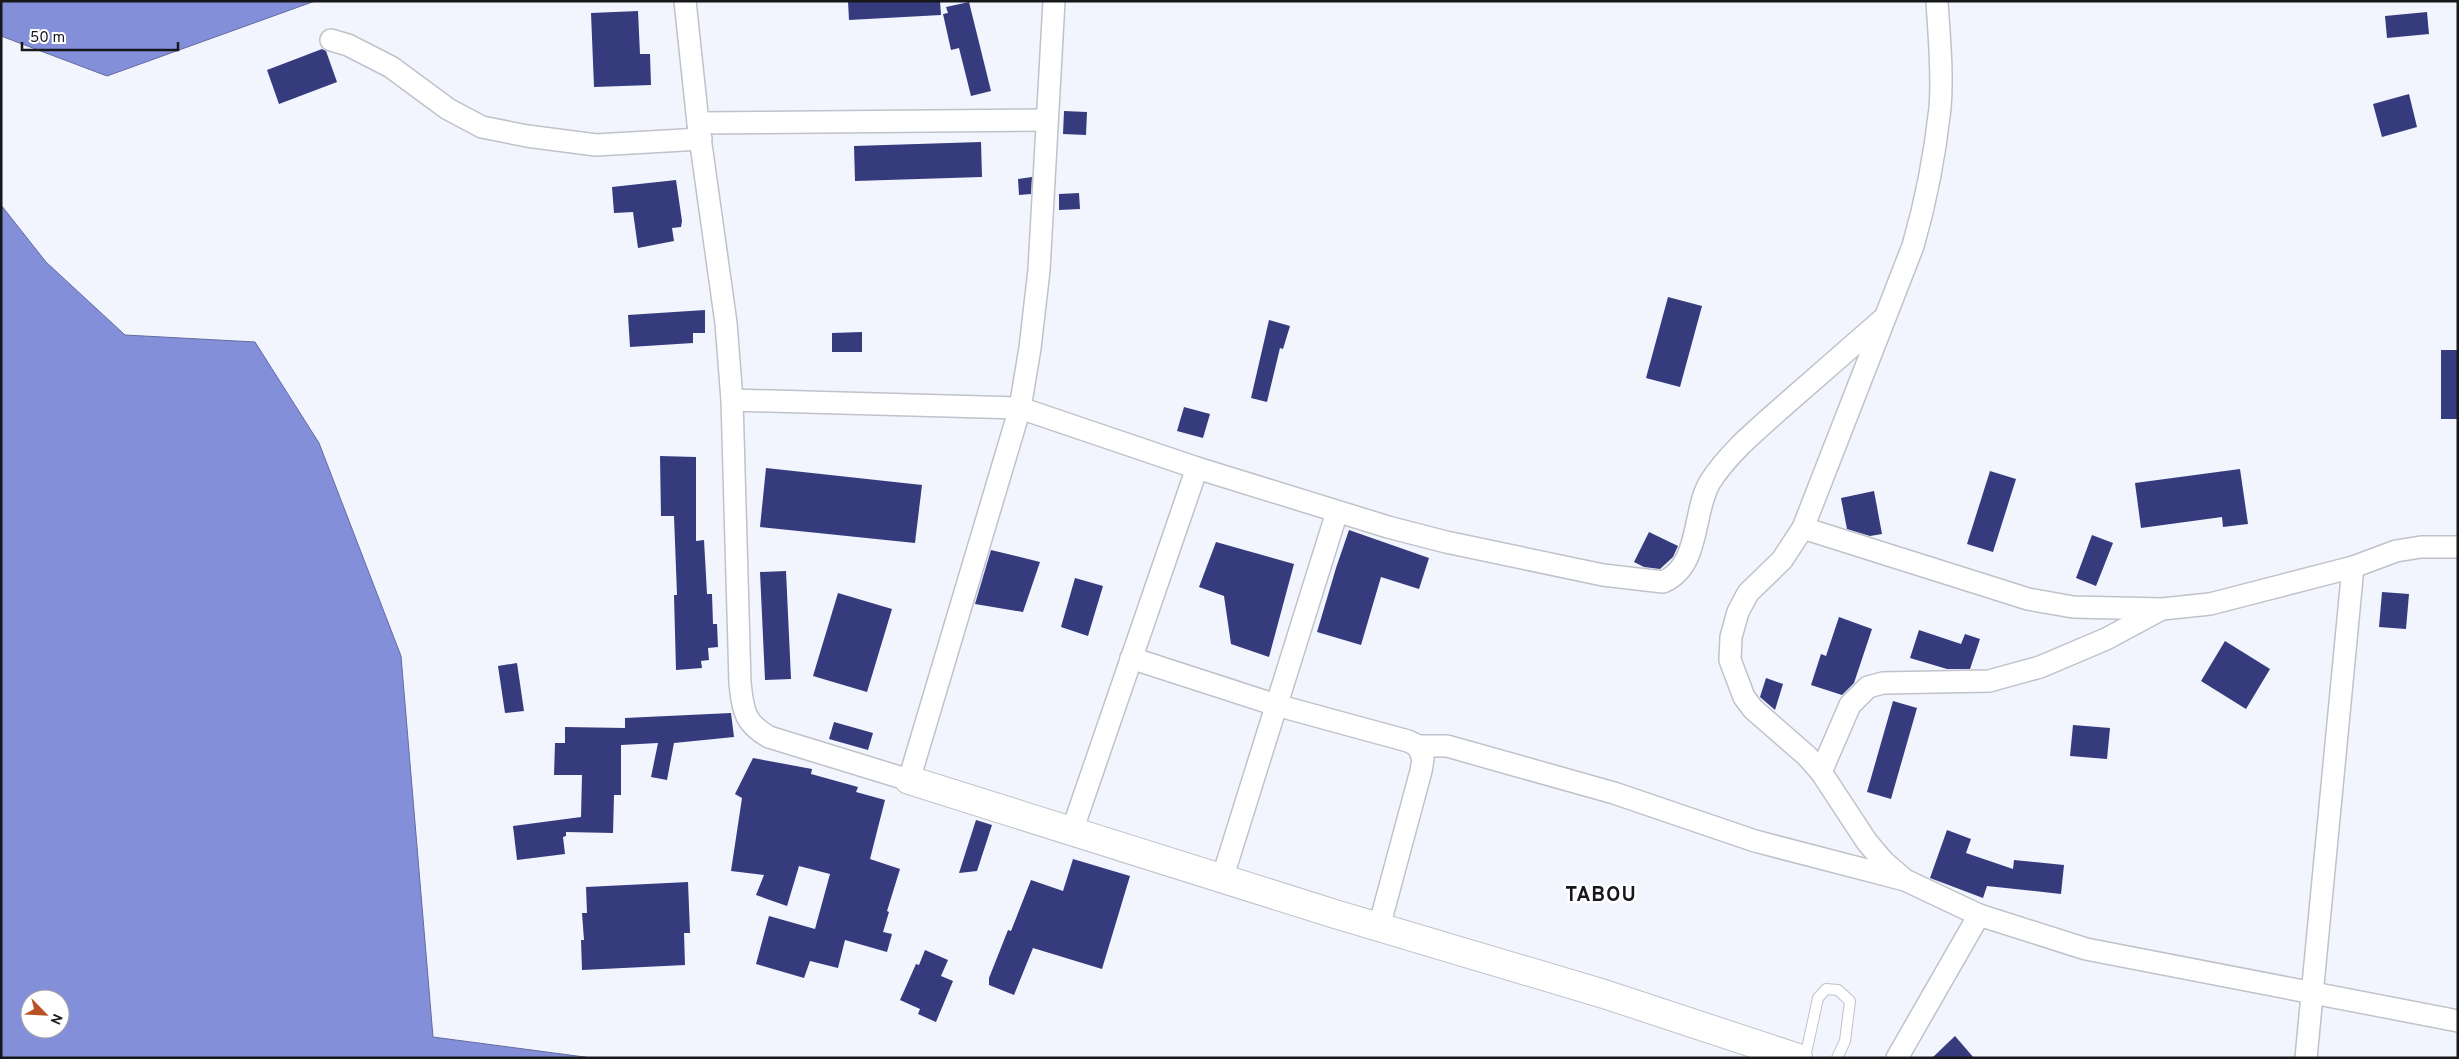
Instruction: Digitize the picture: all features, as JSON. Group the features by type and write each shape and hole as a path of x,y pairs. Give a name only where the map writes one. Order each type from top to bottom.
{"street":[{"path":"685,1 699,131 726,323 732,400 740,683 746,716 753,728 768,737 1222,879 1604,994 1798,1058"},
{"path":"910,780 1020,408 1039,270 1054,1"},
{"path":"1904,880 1867,842 1821,772 1800,750 1753,708 1744,697 1730,660 1731,637 1738,612 1748,593 1782,560 1803,528 1918,230 1940,108 1941,75 1937,1"},
{"path":"331,40 348,45 379,60 448,108 482,127 527,136 596,145 699,131 1046,120"},
{"path":"732,400 1020,408 1196,468 1337,512 1446,542 1603,575 1663,582 1672,578 1681,567 1691,546 1705,492 1721,467 1754,432 1884,318"},
{"path":"1072,831 1196,468"},
{"path":"1222,879 1337,512"},
{"path":"1803,528 2028,599 2073,608 2162,609 2210,604 2352,567 2396,551 2421,547 2458,547"},
{"path":"2306,1058 2352,567"},
{"path":"1821,772 1850,705 1868,687 1883,683 1989,681 2023,672 2040,667 2106,639 2162,609"},
{"path":"1131,658 1276,705 1408,741 1418,746 1447,746 1614,792 1755,841 1904,880 1979,915 2086,949 2313,994 2458,1020"},
{"path":"1379,927 1421,771 1423,759 1418,746"},
{"path":"1897,1058 1979,915"}],"lane":[{"path":"1805,1058 1818,998 1826,989 1838,990 1850,1001 1845,1041 1837,1058"}],"water":[{"path":"1,1 315,1 107,76 1,36"},
{"path":"1,205 46,262 125,335 255,342 319,443 401,656 433,1037 592,1058 1,1058"}],"building":[{"path":"848,1 940,1 941,15 849,20"},
{"path":"969,2 991,91 971,96 959,48 951,50 943,14 948,13 946,7"},
{"path":"638,11 640,54 650,54 651,85 594,87 591,13"},
{"path":"2427,12 2429,34 2387,38 2385,16"},
{"path":"322,49 326,51 337,82 279,104 267,70"},
{"path":"2409,94 2417,127 2382,137 2373,104"},
{"path":"1064,111 1087,112 1086,135 1063,134"},
{"path":"981,142 982,177 855,181 854,146"},
{"path":"1032,177 1031,194 1019,195 1018,179"},
{"path":"676,180 682,221 681,227 672,228 674,241 638,248 633,212 614,213 612,187"},
{"path":"1079,193 1080,209 1059,210 1059,194"},
{"path":"1668,297 1702,306 1680,387 1646,378"},
{"path":"705,310 705,333 693,333 693,343 630,347 628,315"},
{"path":"1269,320 1290,326 1283,349 1280,348 1267,402 1251,398"},
{"path":"862,332 862,352 832,352 832,333"},
{"path":"2441,350 2458,350 2458,419 2441,419"},
{"path":"1184,407 1210,414 1203,438 1177,431"},
{"path":"660,456 696,457 696,541 704,540 707,594 712,594 713,624 717,624 718,647 708,648 709,660 701,661 702,668 676,670 674,595 677,595 674,516 661,516"},
{"path":"766,468 922,485 915,543 760,527"},
{"path":"2240,469 2248,524 2223,527 2222,517 2141,528 2135,483"},
{"path":"1990,471 2016,479 1993,552 1967,544"},
{"path":"1874,491 1882,534 1870,536 1847,529 1841,498"},
{"path":"1349,530 1429,558 1419,589 1381,577 1361,645 1317,632"},
{"path":"1649,532 1678,546 1673,557 1660,569 1644,567 1634,562"},
{"path":"2092,535 2113,543 2096,586 2076,578"},
{"path":"1216,542 1294,564 1269,657 1231,644 1224,596 1199,587"},
{"path":"991,550 1040,562 1023,612 975,604"},
{"path":"786,571 791,679 765,680 760,572"},
{"path":"1075,578 1103,586 1088,636 1061,627"},
{"path":"2382,592 2409,594 2406,629 2379,627"},
{"path":"838,593 892,609 867,692 813,676"},
{"path":"1839,617 1872,629 1854,683 1842,695 1811,685 1821,654 1826,656"},
{"path":"1919,630 1961,644 1965,634 1980,639 1970,669 1947,669 1910,658"},
{"path":"2225,641 2270,669 2246,709 2201,681"},
{"path":"517,663 524,711 505,713 498,666"},
{"path":"1766,678 1783,684 1775,710 1760,697"},
{"path":"1893,701 1917,708 1891,799 1867,792"},
{"path":"731,713 734,737 674,743 667,780 651,777 658,743 621,745 621,795 614,795 613,833 566,832 566,836 563,837 565,854 517,860 513,826 581,817 582,775 554,775 555,743 565,743 565,727 625,728 625,718"},
{"path":"834,722 873,733 868,750 829,739"},
{"path":"2073,725 2110,728 2107,759 2070,756"},
{"path":"753,758 812,769 811,774 858,787 856,792 885,800 870,859 900,869 887,911 889,912 883,932 892,934 887,952 845,940 838,968 810,961 804,978 756,964 769,916 815,929 830,874 799,866 787,906 756,895 764,875 731,871 742,798 735,794"},
{"path":"976,820 992,825 977,871 959,873"},
{"path":"1947,830 1971,839 1966,853 2013,869 2014,860 2064,865 2061,894 1987,886 1983,898 1930,878"},
{"path":"1073,859 1130,876 1102,969 1033,948 1014,995 989,985 989,978 1008,930 1011,931 1031,880 1063,891"},
{"path":"688,882 690,933 684,933 685,965 582,970 581,940 584,940 582,913 587,913 586,887"},
{"path":"925,950 948,960 941,976 953,981 936,1022 918,1014 920,1009 900,1000 916,964 919,965"},
{"path":"1955,1036 1974,1058 1932,1058"}],"district":[{"name":"TABOU","path":"1601,894"}]}
